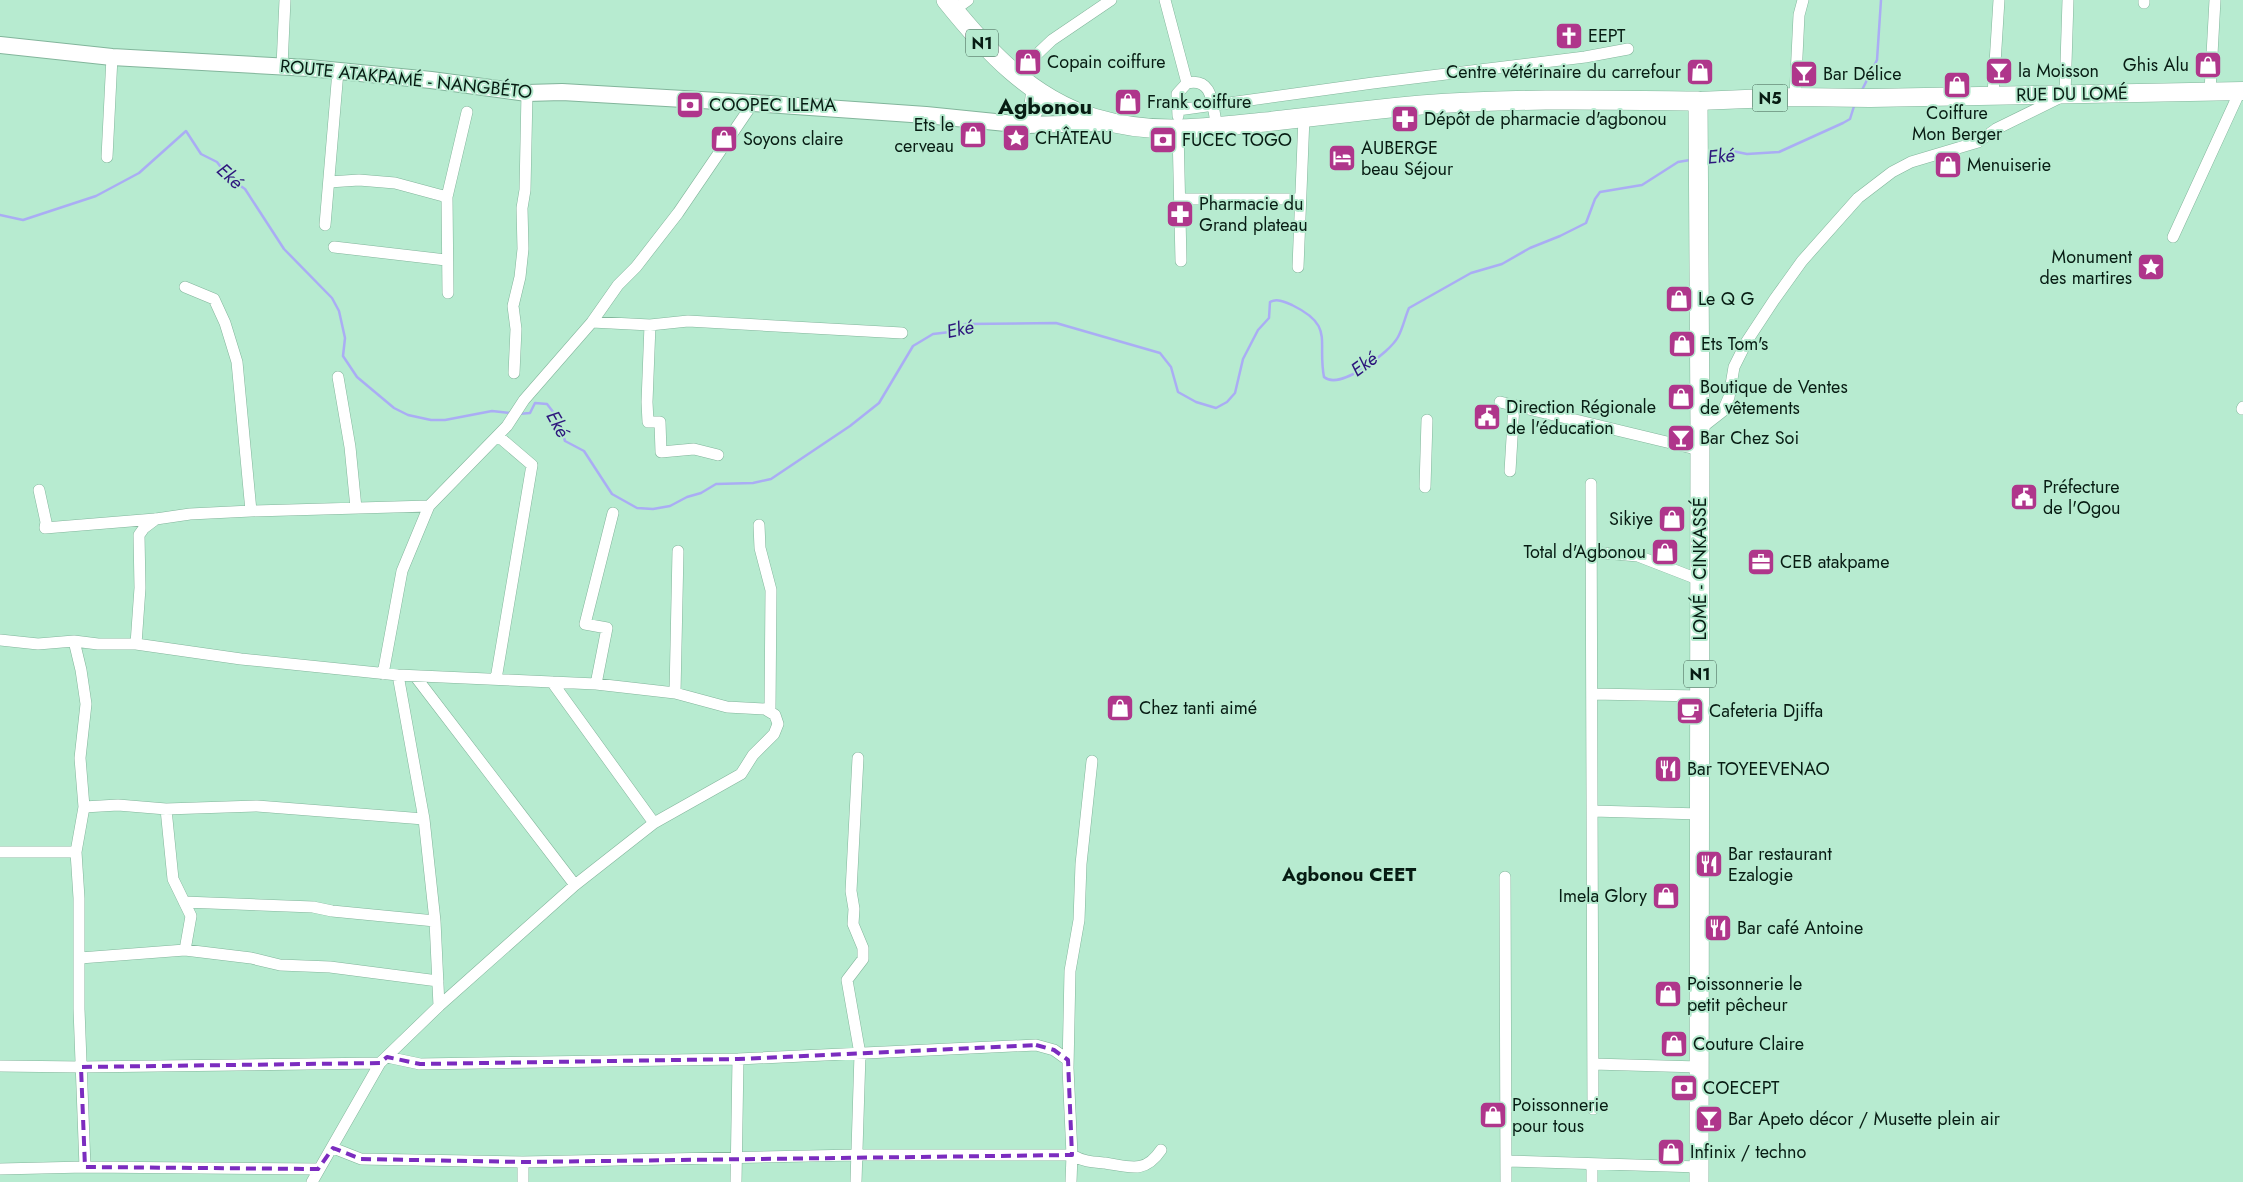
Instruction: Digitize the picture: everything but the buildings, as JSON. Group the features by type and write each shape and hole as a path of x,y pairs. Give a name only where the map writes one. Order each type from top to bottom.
{"highway":[{"name":"N1","path":"956,4 989,51 1025,82 1077,112 1112,123 1178,121 1214,114 1236,125"},
{"name":"N1","path":"1025,82 1036,84 1099,112 1142,121 1178,121 1217,128 1304,117 1465,103 1698,101"},
{"path":"1025,82 1033,112 1025,125"},
{"name":"LOMÉ - CINKASSÉ","path":"1698,101 1700,429 1699,1175"}],"main road":[{"name":"ROUTE ATAKPAMÉ - NANGBÉTO","path":"0,45 112,57 282,66 338,71 432,80 527,93 562,92 926,115 1025,125 1112,123"},
{"name":"RUE DU LOMÉ","path":"1795,97 1870,98 2242,91"},
{"name":"N5","path":"1698,101 1795,97"}],"street":[{"path":"282,66 285,0"},
{"path":"1025,82 1052,40 1111,0"},
{"path":"1164,0 1187,83"},
{"path":"1795,97 1799,15 1802,0"},
{"path":"1993,95 1999,0"},
{"path":"1700,429 1723,411 1728,398 1734,367 1747,341 1763,316 1802,262 1858,198 1892,172 1911,162 1978,142 1996,129 2065,95 2068,0"},
{"path":"2210,91 2216,0"},
{"path":"1181,261 1178,94 1187,83 1199,82 1205,86 1214,114 1628,49"},
{"path":"107,157 112,57"},
{"path":"325,225 338,71"},
{"path":"2173,236 2242,91"},
{"path":"514,373 516,329 513,306 520,277 523,249 522,216 525,190 527,93"},
{"path":"384,674 402,571 429,506 507,426 524,400 592,322 618,284 636,267 678,214 753,104"},
{"path":"448,293 446,260 447,197 467,112"},
{"path":"1298,267 1304,117"},
{"path":"329,182 359,180 396,183 447,197"},
{"path":"1180,199 1300,199"},
{"path":"334,247 446,260"},
{"path":"185,287 214,300 225,322 238,362 251,511"},
{"path":"592,322 650,325 688,321 902,333"},
{"path":"650,325 648,422 660,422 661,452 694,449 718,455"},
{"path":"338,377 350,446 356,508"},
{"path":"1500,402 1700,450"},
{"path":"1510,471 1514,405"},
{"path":"1425,487 1428,420"},
{"path":"496,679 532,465 498,436"},
{"path":"1592,484 1593,1109"},
{"path":"39,490 46,522 45,528 156,519 190,514 429,506"},
{"path":"596,684 607,628 585,624 613,513"},
{"path":"136,644 140,588 139,535 144,528 156,519"},
{"path":"759,524 762,556 771,590 770,708"},
{"path":"675,693 678,550"},
{"path":"1592,552 1638,556 1700,580"},
{"path":"0,640 38,644 74,641 98,644 136,644 241,659 384,674 596,684 675,693 727,707 765,708 775,715 778,724 774,734 753,755 741,774 654,823 575,885 439,1006 384,1060 312,1182"},
{"path":"74,641 86,704 80,758 84,807 76,852 79,898 81,1067 85,1167"},
{"path":"398,675 424,819 435,921 439,1006"},
{"path":"415,676 575,885"},
{"path":"552,682 654,823"},
{"path":"1592,694 1700,696"},
{"path":"856,1182 860,1054 847,980 863,959 863,948 852,924 854,909 851,892 858,758"},
{"path":"1071,1182 1072,1154 1068,1060 1070,971 1079,920 1081,864 1092,761"},
{"path":"84,807 118,805 166,809 257,806 424,819"},
{"path":"166,809 173,879 192,916 185,950"},
{"path":"1593,811 1700,814"},
{"path":"0,852 76,852"},
{"path":"1505,877 1506,1182"},
{"path":"184,902 313,907 332,911 435,921"},
{"path":"80,958 185,950 251,958 280,965 330,967 438,982"},
{"path":"0,1066 81,1067 384,1060 420,1064 738,1060 1036,1046 1054,1050 1068,1060"},
{"path":"736,1182 738,1060"},
{"path":"1593,1064 1699,1067"},
{"path":"333,1148 361,1159 523,1162 856,1155 1072,1154 1084,1162 1095,1162 1127,1168 1144,1166 1154,1161 1161,1150"},
{"path":"1507,1161 1592,1164 1699,1175"},
{"path":"523,1162 523,1182"},
{"path":"1592,1164 1592,1182"},
{"path":"0,1169 85,1167 318,1169"}],"highlighted area":[{"path":"1036,1045 1054,1050 1068,1060 1072,1155 523,1162 361,1159 333,1148 318,1169 85,1167 81,1067 380,1063 387,1057 420,1064 738,1059"}],"waterway":[{"name":"Eké","path":"1861,92 1877,60 1881,0"},
{"name":"Eké","path":"1706,158 1732,151 1747,154 1779,152 1850,119 1855,103"},
{"name":"Eké","path":"0,215 23,220 96,196 139,173 186,131 201,154 217,162 229,178 245,189 284,249 332,298 339,311 345,338 343,356 357,377 394,408 408,415 431,420 445,420 492,411 510,413"},
{"name":"Eké","path":"518,414 530,413 535,403 547,404 557,417 565,441 584,451 612,494 637,508 653,509 670,506 687,497 701,493 716,484 753,483 771,479 850,426 879,403 913,346 933,334 950,332 965,324 1056,323 1160,353 1171,367 1178,392 1196,402 1216,408 1227,402 1235,393 1243,359 1258,330 1269,318 1270,302 1278,300 1292,305 1314,320 1322,335 1324,377 1331,380 1341,379 1364,368 1393,344 1400,334 1409,308 1471,273 1502,264 1530,248 1586,223 1595,199 1600,192 1642,185 1678,162 1690,160"}],"place":[{"name":"EEPT","path":"1569,36"},
{"name":"Copain coiffure","path":"1028,62"},
{"name":"Ghis Alu","path":"2208,65"},
{"name":"la Moisson","path":"1999,71"},
{"name":"Centre vétérinaire du carrefour","path":"1700,72"},
{"name":"Bar Délice","path":"1804,74"},
{"name":"Coiffure Mon Berger","path":"1957,85"},
{"name":"Frank coiffure","path":"1128,102"},
{"name":"COOPEC ILEMA","path":"690,105"},
{"name":"Dépôt de pharmacie d'agbonou","path":"1405,119"},
{"name":"Ets le cerveau","path":"973,135"},
{"name":"CHÂTEAU","path":"1016,138"},
{"name":"Soyons claire","path":"724,139"},
{"name":"FUCEC TOGO","path":"1163,140"},
{"name":"AUBERGE beau Séjour","path":"1342,158"},
{"name":"Menuiserie","path":"1948,165"},
{"name":"Pharmacie du Grand plateau","path":"1180,214"},
{"name":"Monument des martires","path":"2151,267"},
{"name":"Le Q G","path":"1679,299"},
{"name":"Ets Tom's","path":"1682,344"},
{"name":"Boutique de Ventes de vêtements","path":"1681,397"},
{"name":"Direction Régionale de l'éducation","path":"1487,417"},
{"name":"Bar Chez Soi","path":"1681,438"},
{"name":"Préfecture de l'Ogou","path":"2024,497"},
{"name":"Sikiye","path":"1672,519"},
{"name":"Total d'Agbonou","path":"1665,552"},
{"name":"CEB atakpame","path":"1761,562"},
{"name":"Chez tanti aimé","path":"1120,708"},
{"name":"Cafeteria Djiffa","path":"1690,711"},
{"name":"Bar TOYEEVENAO","path":"1668,769"},
{"name":"Bar restaurant Ezalogie","path":"1709,864"},
{"name":"Imela Glory","path":"1666,896"},
{"name":"Bar café Antoine","path":"1718,928"},
{"name":"Poissonnerie le petit pêcheur","path":"1668,994"},
{"name":"Couture Claire","path":"1674,1044"},
{"name":"COECEPT","path":"1684,1088"},
{"name":"Poissonnerie pour tous","path":"1493,1115"},
{"name":"Bar Apeto décor / Musette plein air","path":"1709,1119"},
{"name":"Infinix / techno","path":"1671,1152"}],"district":[{"name":"Agbonou","path":"1045,106"},
{"name":"Agbonou CEET","path":"1349,874"}]}
